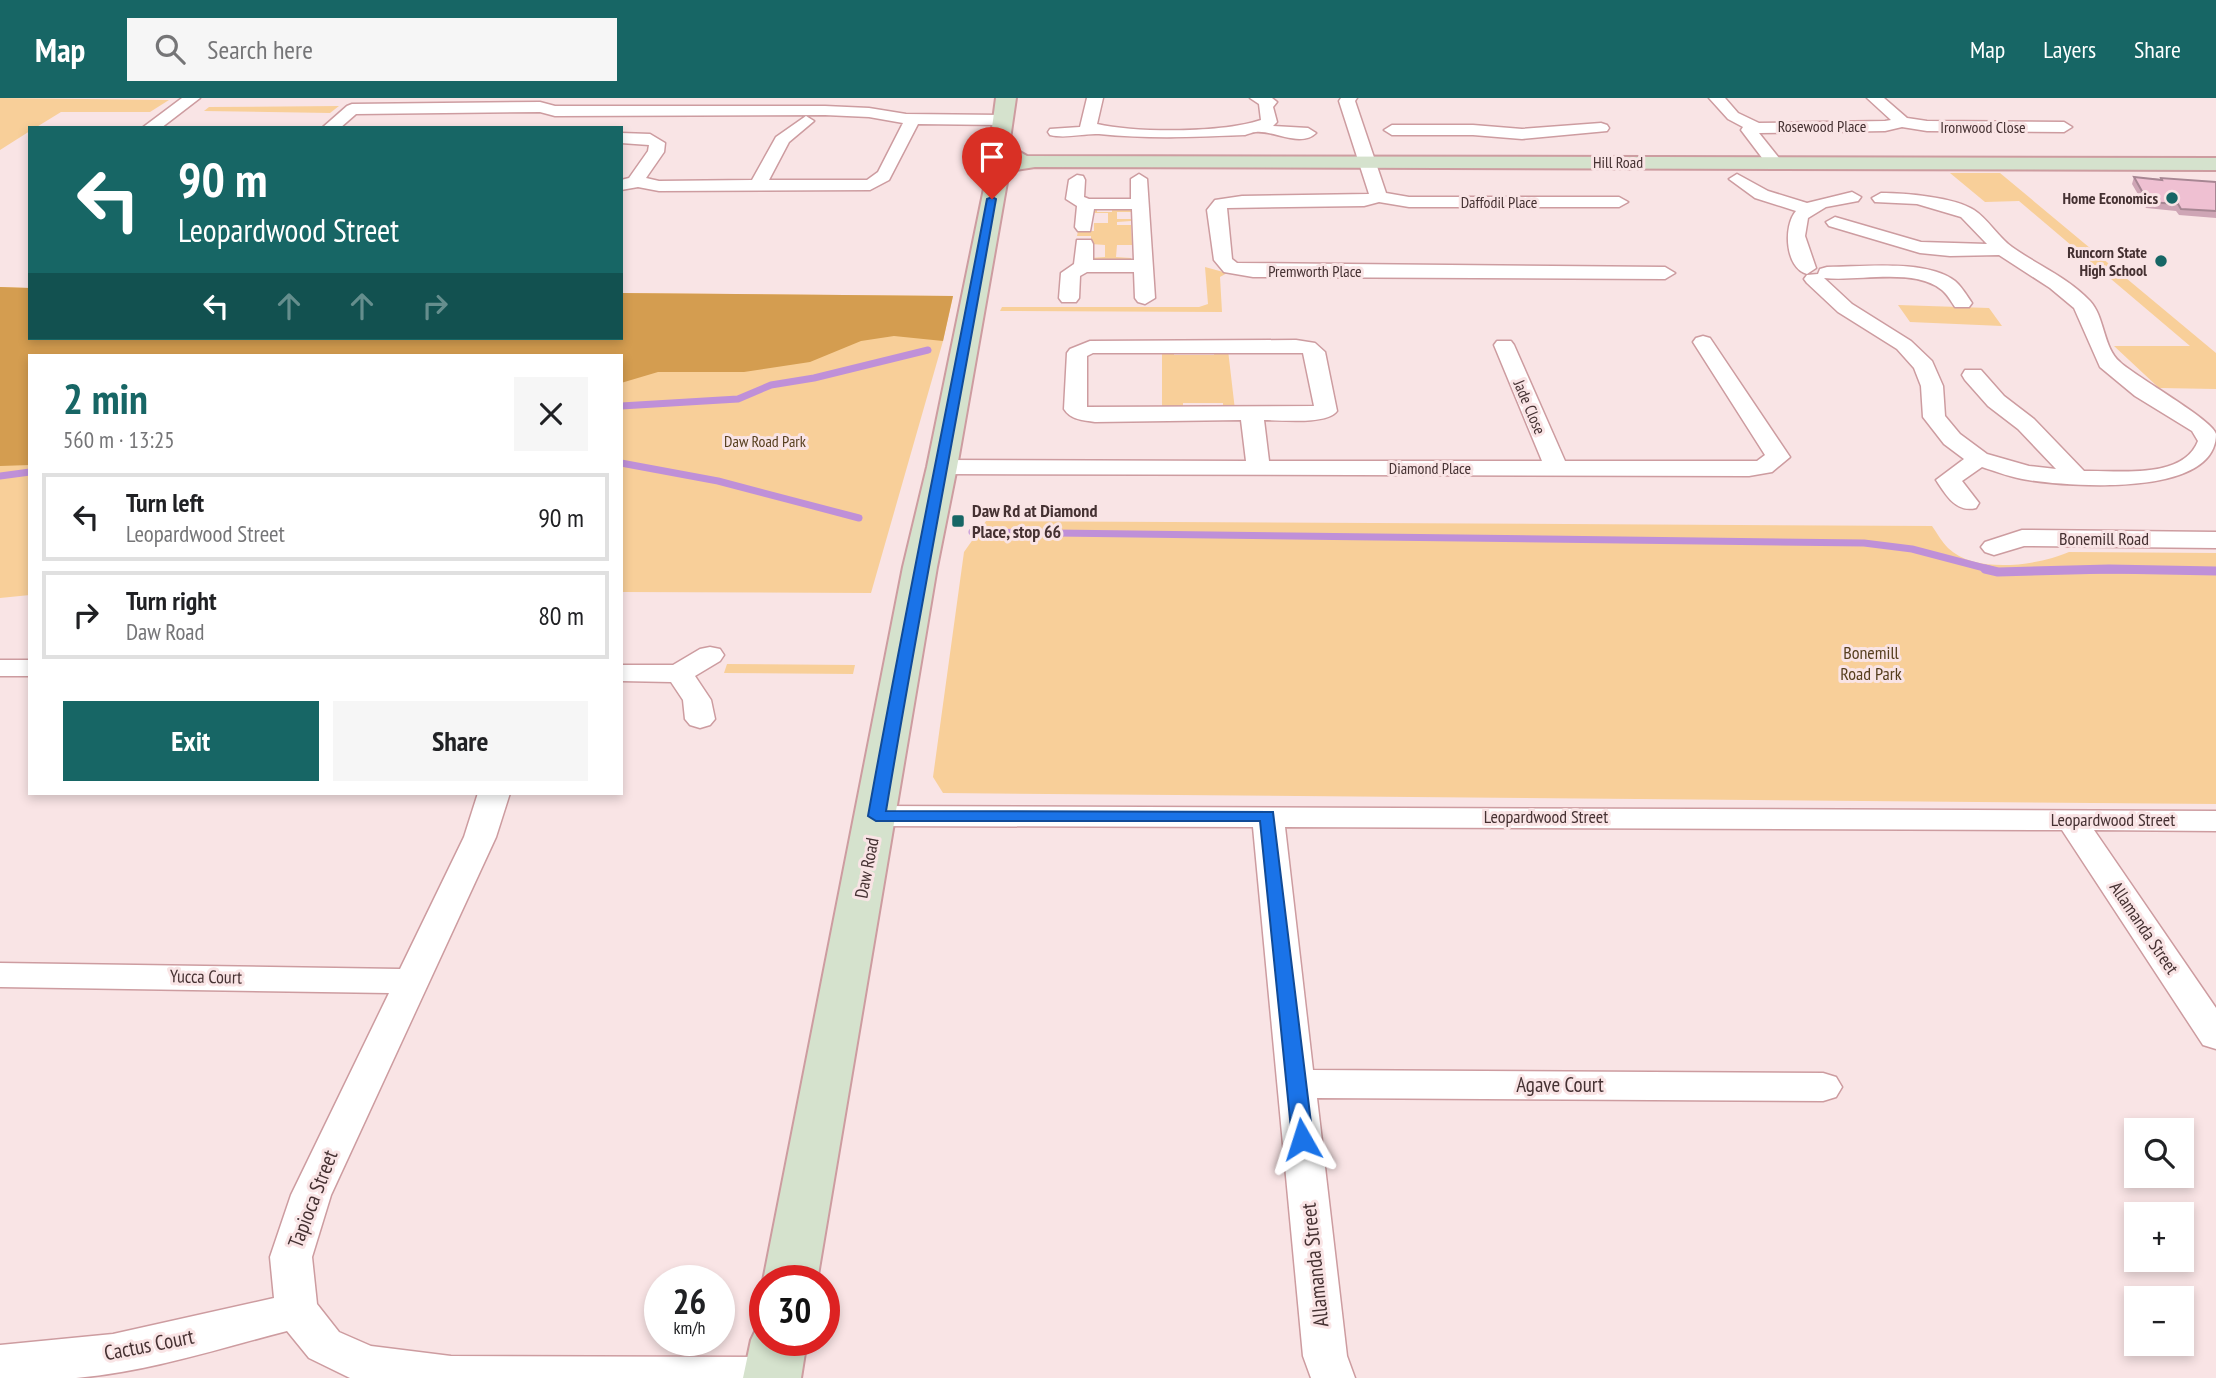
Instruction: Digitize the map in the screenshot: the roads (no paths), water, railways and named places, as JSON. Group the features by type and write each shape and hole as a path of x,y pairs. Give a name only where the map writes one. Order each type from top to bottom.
{"street":[{"path":"153,126 192,98"},
{"path":"332,126 365,98"},
{"name":"Daw Road","path":"793,1265 920,567 1007,160 999,146 1006,98"},
{"path":"1093,129 1088,125 1095,98"},
{"path":"1056,132 1093,129 1153,133 1245,130 1269,122 1265,106 1269,102 1258,98"},
{"path":"1349,98 1347,101 1379,197"},
{"path":"1717,98 1733,116 1755,127"},
{"name":"Rosewood Place","path":"1875,98 1902,122"},
{"path":"352,109 510,109 542,102 568,111 698,112 732,103 749,111 883,114 912,119 1002,120"},
{"path":"883,114 899,105"},
{"path":"623,138 650,139 680,119"},
{"path":"630,183 659,186 852,187 874,184 887,174 894,155 907,136 912,119"},
{"path":"757,186 778,152 782,140 806,121"},
{"name":"Rosewood Place","path":"1775,163 1750,135 1749,130 1755,127 1885,126 1902,122"},
{"name":"Ironwood Close","path":"1902,122 1927,126 2064,127"},
{"path":"1392,130 1473,130 1522,134 1602,125 1621,133"},
{"path":"1260,127 1279,132 1308,132"},
{"path":"630,183 659,147 650,139"},
{"name":"Hill Road","path":"1007,160 2216,164"},
{"path":"1737,178 1749,189 1774,201 1807,208"},
{"path":"1139,179 1145,298"},
{"path":"1077,180 1075,199 1086,204 1139,204"},
{"name":"Daffodil Place","path":"1379,197 1409,202 1619,202"},
{"name":"Premworth Place","path":"1379,197 1364,201 1242,201 1222,204 1216,210 1223,260 1231,268 1253,271 1665,273"},
{"path":"1852,197 1827,200 1807,208 1797,220 1794,234 1797,248 1845,308 1905,345 1924,366 1932,386 1934,417 1952,439 1979,459 2026,473 2078,478 2154,476 2186,468 2203,457 2209,441 2201,427 2180,411 2143,391 2107,363 2084,305 2003,249 1966,213 1918,199 1881,198"},
{"path":"1083,266 1086,204"},
{"path":"1834,223 1920,247 1950,250 2003,249"},
{"path":"1069,299 1071,272 1083,266 1143,266"},
{"path":"1816,274 1901,273 1931,278 1948,286 1962,303"},
{"name":"Diamond Place","path":"942,467 1765,467 1778,457 1703,342"},
{"name":"Jade Close","path":"1504,345 1556,468"},
{"path":"1283,346 1308,347 1315,352 1326,411 1316,415 1252,415 1081,413 1075,409 1077,352 1090,347 1283,346"},
{"path":"1973,375 1996,401 2026,424 2078,478"},
{"path":"1252,415 1258,467"},
{"path":"1967,503 1948,480 1979,459"},
{"name":"Bonemill Road","path":"1994,547 2022,538 2216,540"},
{"path":"623,673 679,674 710,655"},
{"path":"0,668 28,668"},
{"path":"679,674 697,700 700,719"},
{"name":"Tapioca Street","path":"296,1310 291,1257 311,1195 480,837 493,795"},
{"name":"Leopardwood Street","path":"876,816 2216,821"},
{"name":"Allamanda Street","path":"1268,816 1325,1356 1333,1378"},
{"name":"Allamanda Street","path":"2071,820 2216,1036"},
{"name":"Yucca Court","path":"0,975 411,981"},
{"name":"Agave Court","path":"1296,1084 1823,1087"},
{"path":"296,1310 324,1345 367,1366 451,1375 774,1365"},
{"name":"Cactus Court","path":"0,1364 35,1364 143,1350 296,1310"}],"waterway":[{"path":"623,406 738,399 771,385 814,378 928,350"},
{"path":"623,463 718,481 859,518"},
{"path":"0,476 28,472"},
{"path":"972,532 1864,543 1912,549 1992,570"},
{"path":"1985,569 1998,572 2072,570"},
{"path":"2061,570 2072,570"},
{"path":"2072,570 2162,570"},
{"path":"2072,570 2162,570"},
{"path":"2162,570 2179,570"},
{"path":"2162,570 2216,571"}],"place":[{"name":"Home Economics","path":"2172,198"},
{"name":"Runcorn State High School","path":"2161,261"},
{"name":"Daw Rd at Diamond Place, stop 66","path":"958,521"}],"park label":[{"name":"Daw Road Park","path":"765,441"},
{"name":"Bonemill Road Park","path":"1871,663"}]}
